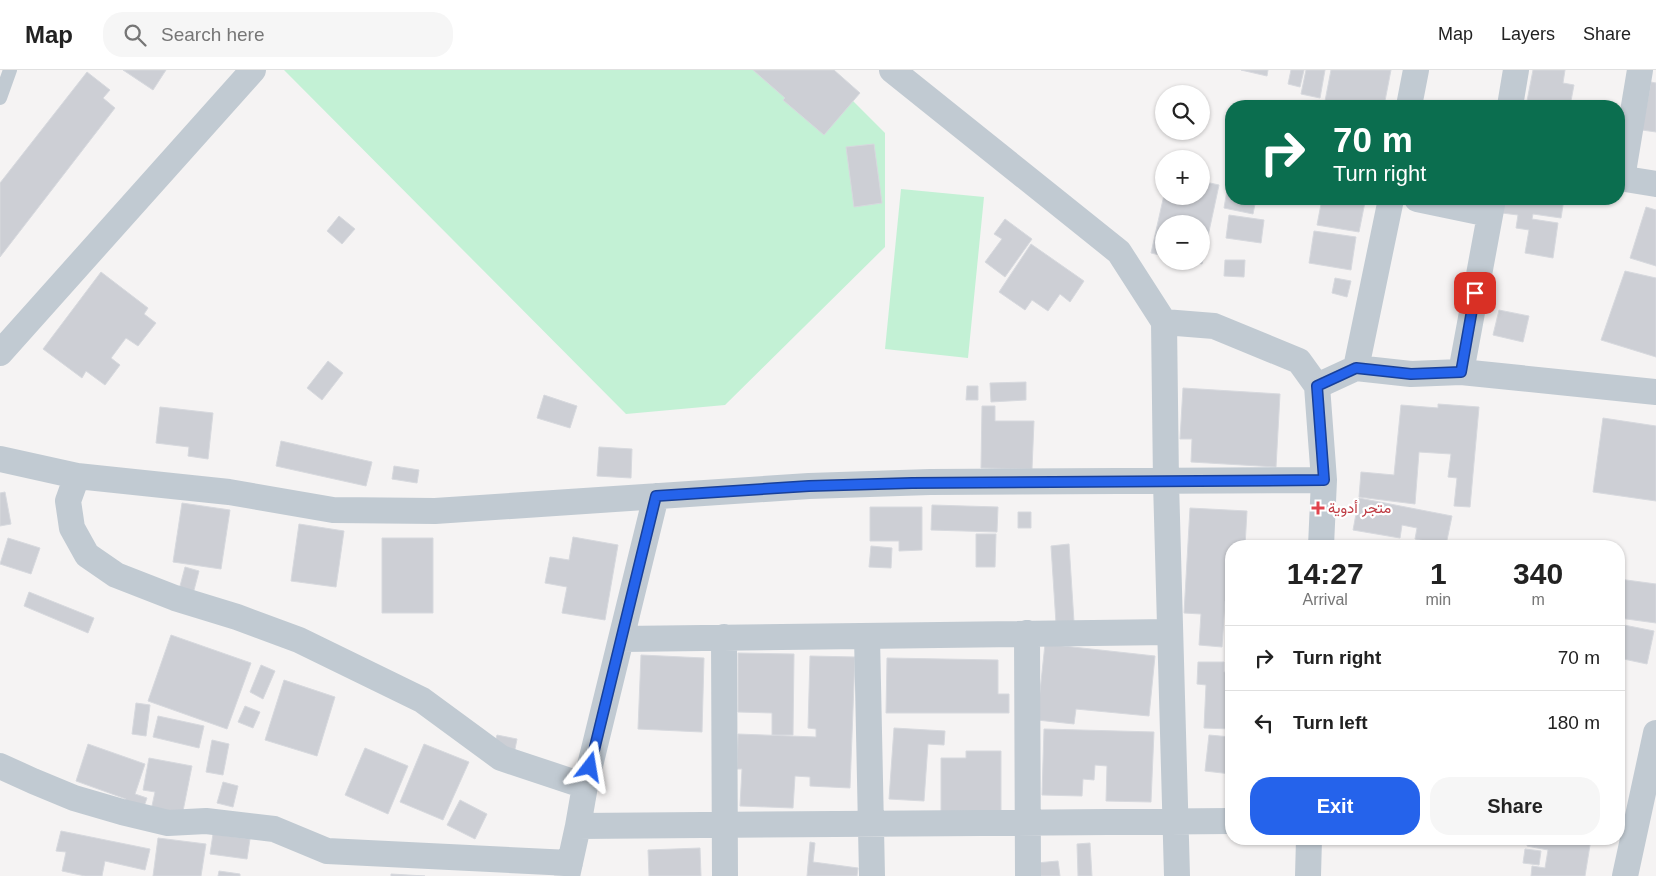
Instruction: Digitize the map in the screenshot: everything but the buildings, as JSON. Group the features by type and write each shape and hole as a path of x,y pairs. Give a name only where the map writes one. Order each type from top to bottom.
{"street":[{"path":"0,353 253,70"},
{"path":"892,70 1120,252 1164,322 1166,482 1177,876"},
{"path":"1410,100 1416,70"},
{"path":"1511,100 1516,70"},
{"path":"1625,151 1640,70"},
{"path":"1625,179 1656,184"},
{"path":"1356,368 1390,205"},
{"path":"1461,372 1491,206"},
{"path":"1164,322 1214,326 1299,361 1317,386 1324,480 1321,540"},
{"path":"1317,386 1356,368 1411,374 1461,372 1656,392"},
{"path":"0,459 77,476 229,492 333,510 435,511 809,486 940,482 1324,480"},
{"path":"77,476 68,501 72,528 87,555 116,575 175,598 237,617 299,640 422,700 501,758 585,786"},
{"path":"0,766 33,782 74,798 168,823 206,821 274,828 327,851 568,869 585,786 656,496"},
{"path":"622,639 1170,632"},
{"path":"1027,634 1028,876"},
{"path":"868,636 872,876"},
{"path":"724,637 724,876"},
{"path":"1624,876 1656,732"},
{"path":"578,826 1225,821"},
{"path":"1308,876 1309,845"}],"lane":[{"path":"0,98 10,70"}],"green space":[{"path":"284,70 822,70 885,133 885,247 725,405 626,414"},
{"path":"901,189 984,197 968,358 885,349"}],"place":[{"name":"متجر أدوية","path":"1318,508"}],"route":[{"path":"590,767 656,496 809,486 912,483 1324,480 1317,386 1356,368 1411,374 1461,372 1475,293"}]}
